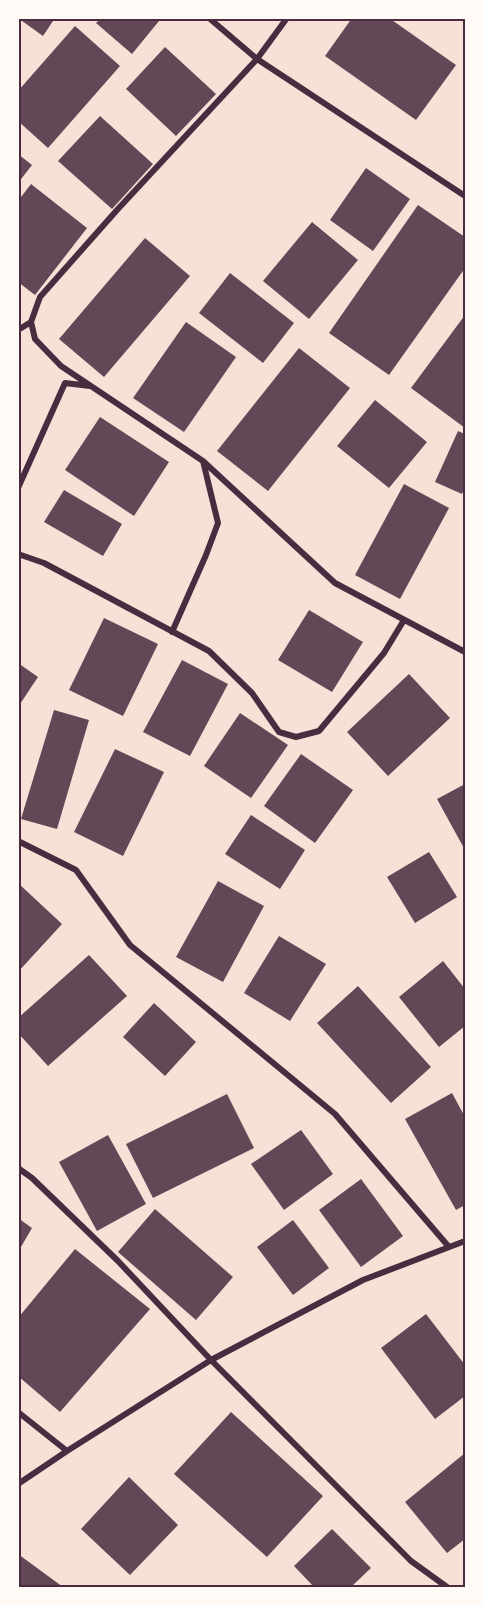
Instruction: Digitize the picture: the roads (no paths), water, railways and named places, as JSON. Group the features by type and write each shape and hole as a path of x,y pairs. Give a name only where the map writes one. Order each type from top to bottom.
{"street":[{"path":"209,18 257,59 465,196"},
{"path":"287,18 257,59 40,297 31,322 36,339 61,366 202,461 335,583 465,652"},
{"path":"18,330 31,322"},
{"path":"18,488 65,383 93,386"},
{"path":"172,632 218,523 202,461"},
{"path":"18,554 44,563 209,651 252,693 279,732 296,737 319,731 384,653 404,620"},
{"path":"18,841 76,870 130,945 335,1114 449,1247"},
{"path":"18,1168 32,1178 118,1260 212,1360 411,1561 447,1587"},
{"path":"18,1485 66,1451 212,1360 363,1280 465,1241"},
{"path":"18,1412 66,1451"}]}
